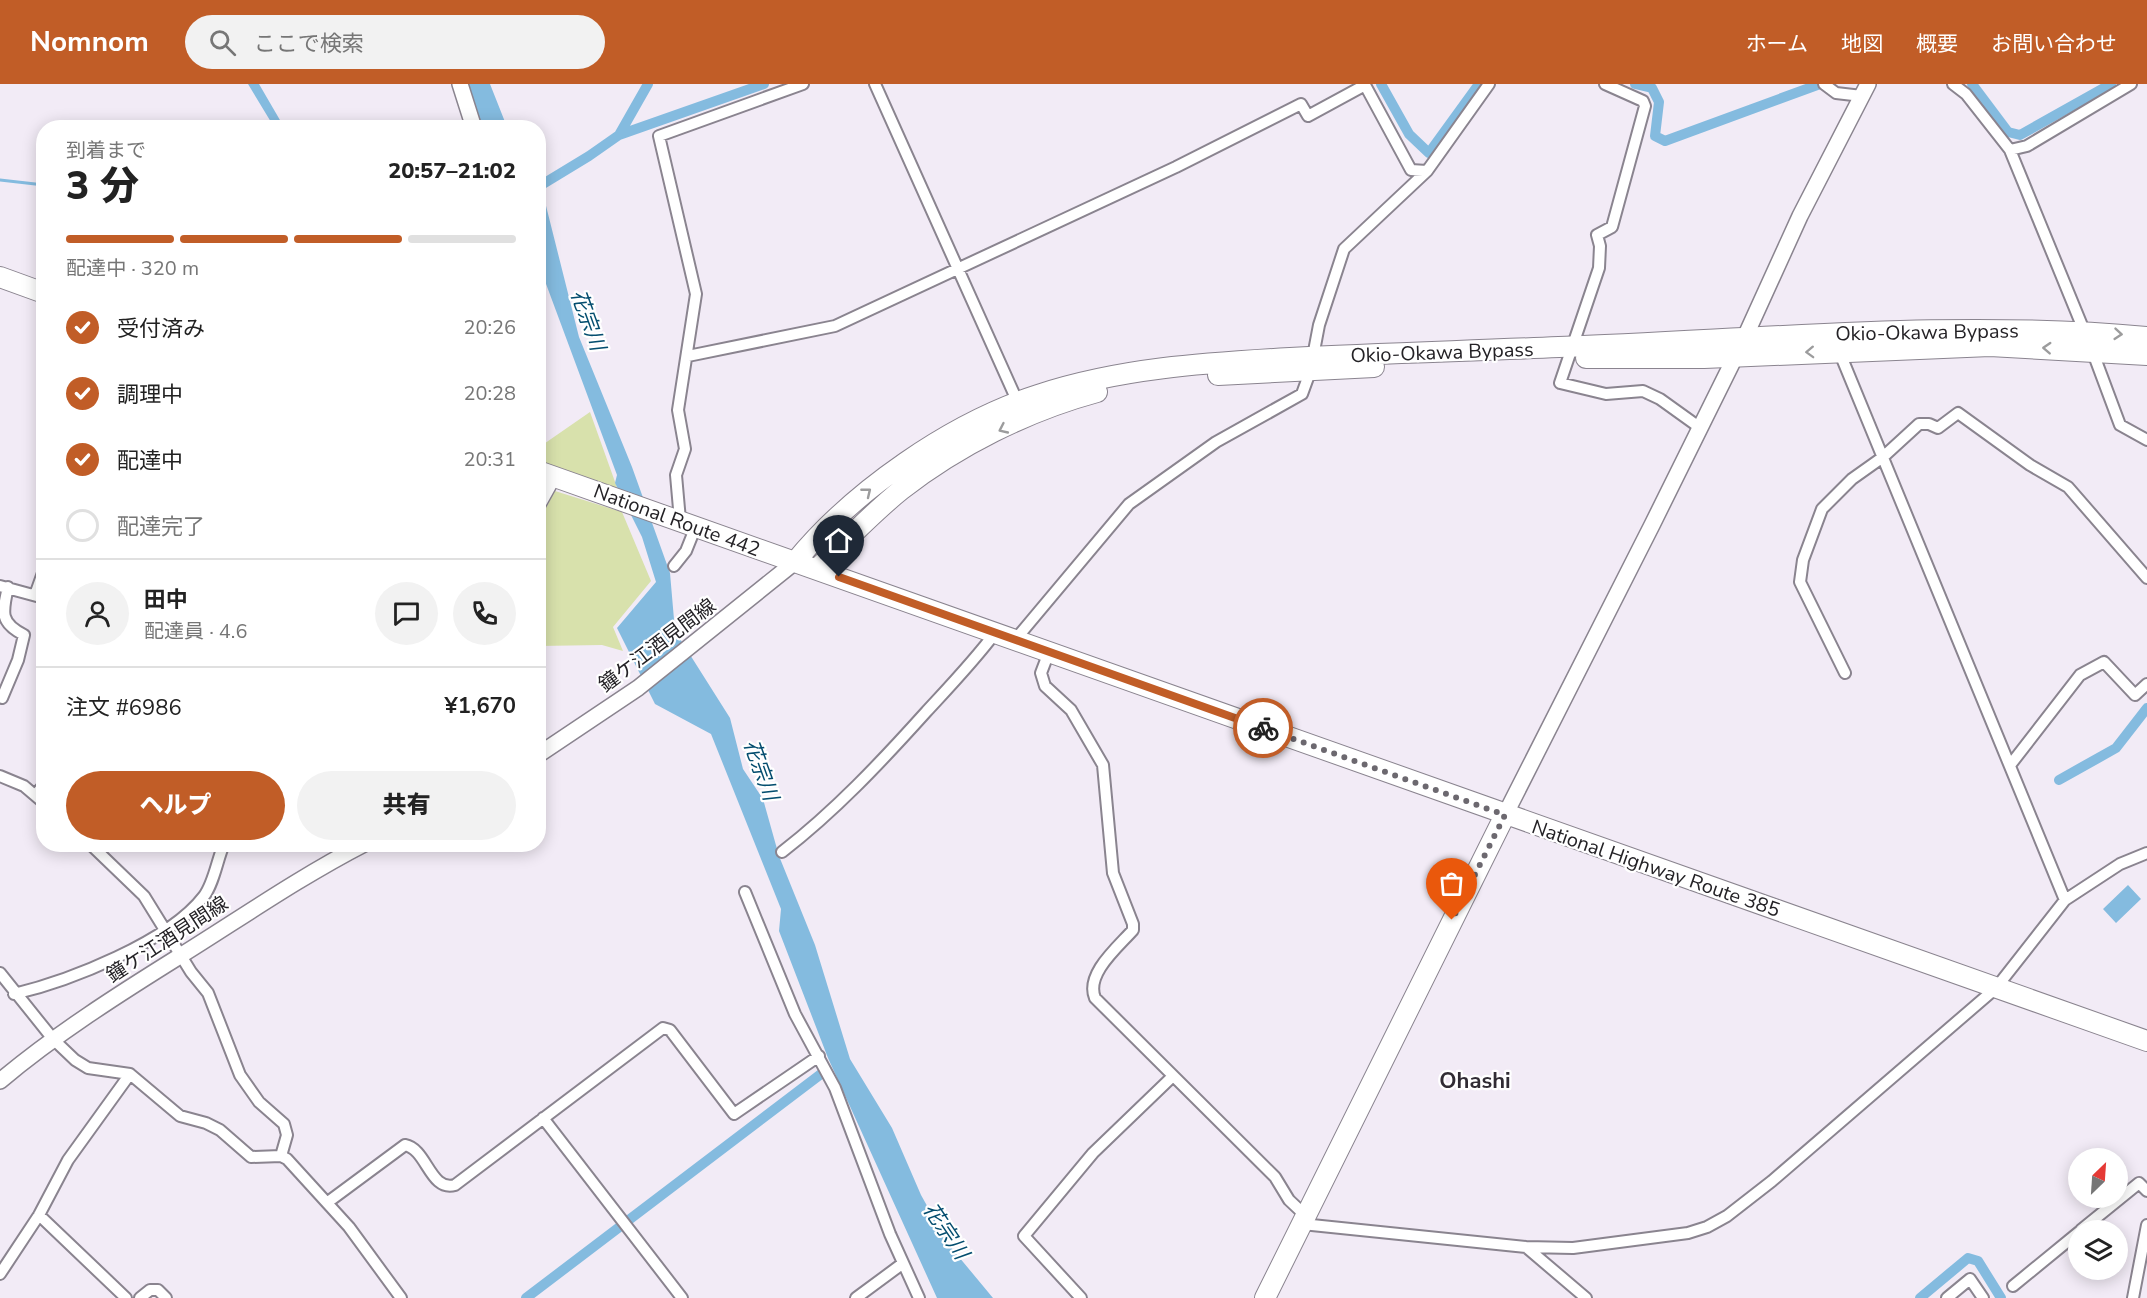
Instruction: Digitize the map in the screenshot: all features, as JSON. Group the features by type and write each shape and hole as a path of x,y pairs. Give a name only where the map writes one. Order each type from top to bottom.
{"highway":[{"path":"0,277 36,290"},
{"name":"Okio-Okawa Bypass","path":"1705,349 1745,337 1950,328 2084,331 2147,337"},
{"name":"Okio-Okawa Bypass","path":"786,559 813,541 846,509 888,475 945,439 1127,372 1203,363 1311,365 1571,352 1705,349 1735,356 1990,346 2147,355"},
{"name":"Okio-Okawa Bypass","path":"817,569 899,492 939,462 1022,410"},
{"name":"National Route 442","path":"546,474 1049,652"},
{"name":"National Highway Route 385","path":"1049,652 2147,1041"},
{"path":"1265,1298 1505,815"}],"main road":[{"path":"460,84 471,120"},
{"path":"1505,815 1716,396 1800,216 1867,87"},
{"name":"鐘ケ江酒見間線","path":"546,749 638,688 695,645 786,559"},
{"name":"鐘ケ江酒見間線","path":"0,1081 53,1040 249,910 350,852"}],"street":[{"path":"674,566 686,551 688,523 676,475 685,449 678,410 696,294 659,136 803,84"},
{"path":"875,84 1022,410"},
{"path":"1015,640 1130,504 1216,442 1302,394 1311,365 1319,325 1344,249 1427,171 1490,84"},
{"path":"1605,84 1643,101 1646,106 1612,227 1597,235 1601,260 1560,383 1606,394 1643,391 1660,399 1699,427"},
{"path":"1953,84 1966,94 2010,150 2120,425 2147,441"},
{"path":"2010,150 2027,146 2131,84"},
{"path":"688,356 835,326 1176,167 1301,104 1308,117 1365,85 1402,158 1411,170 1427,171"},
{"path":"1827,86 1836,93 1867,87"},
{"path":"1839,351 2011,764 2065,900"},
{"path":"1845,674 1800,582 1800,574 1814,526 1822,509 1852,479 1883,457 1919,424 1929,424 1938,428 1958,413 2030,465 2068,487 2147,578"},
{"path":"2,698 18,660 24,635 7,625 4,616 4,587 36,595"},
{"path":"782,852 812,829 891,750 995,633"},
{"path":"1049,652 1041,673 1045,686 1071,710 1103,765 1113,873 1133,924 1132,930 1097,974 1092,990 1095,998 1275,1177 1304,1220 1526,1247 1573,1248 1688,1233 1727,1216 1772,1181 1996,988 2065,900 2110,870 2147,853"},
{"path":"2011,764 2080,675 2104,663 2135,695 2147,684"},
{"path":"0,776 16,782 36,797"},
{"path":"99,852 134,884 166,928 180,956 211,999 240,1075 260,1102 284,1124 287,1136 281,1156"},
{"path":"14,994 48,986 104,963 166,928 206,894 221,852"},
{"path":"744,892 795,1014 835,1088 902,1264 919,1298"},
{"path":"0,973 14,994 53,1040 88,1068 130,1074 180,1116 206,1123 220,1130 251,1157 281,1156 294,1165 379,1264 401,1298"},
{"path":"328,1202 405,1145 416,1150 441,1184 448,1187 455,1185 663,1028 668,1029 675,1036 734,1114 819,1056"},
{"path":"0,1274 39,1215 68,1160 130,1074"},
{"path":"1081,1298 1024,1236 1093,1153 1173,1076"},
{"path":"543,1118 682,1298"},
{"path":"2094,1220 2139,1183 2147,1191"},
{"path":"39,1215 126,1298"},
{"path":"2133,1298 2147,1225"},
{"path":"2013,1286 2068,1241"},
{"path":"1526,1247 1586,1298"},
{"path":"856,1298 902,1264"},
{"path":"1947,1298 1970,1279 1983,1298"},
{"path":"140,1298 150,1290 158,1290 166,1298"}],"green space":[{"path":"590,412 619,493 546,473 546,442"},
{"path":"555,491 622,512 651,581 613,627 623,651 602,645 546,646 546,508"}],"water":[{"path":"248,84 259,84 280,120 270,120"},
{"path":"464,84 490,84 504,120 478,120"},
{"path":"546,206 579,337 632,467 670,573 675,631 730,718 743,769 763,799 779,856 815,945 850,1059 892,1128 921,1195 949,1245 993,1298 937,1298 828,1058 779,931 781,909 711,734 655,704 617,628 656,582 642,537 615,483 617,475 546,284"},
{"path":"2128,885 2141,899 2116,923 2103,909"}],"waterway":[{"path":"546,182 619,135 648,84"},
{"path":"619,135 764,84"},
{"path":"1381,84 1409,134 1429,153 1479,84"},
{"path":"1635,84 1652,88 1659,102 1655,136 1665,141 1820,84"},
{"path":"1972,84 2008,132 2020,135 2111,84"},
{"path":"0,180 36,184"},
{"path":"2059,780 2116,748 2147,708"},
{"path":"526,1298 821,1074"},
{"path":"1920,1298 1968,1258 1978,1261 2001,1298"}],"way so far":[{"path":"1263,728 1505,815 1452,920"}],"district":[{"name":"Ohashi","path":"1475,1080"}],"route":[{"path":"839,577 1263,728"}],"water label":[{"name":"花宗川","path":"588,320"},
{"name":"花宗川","path":"761,770"},
{"name":"花宗川","path":"946,1231"}]}
